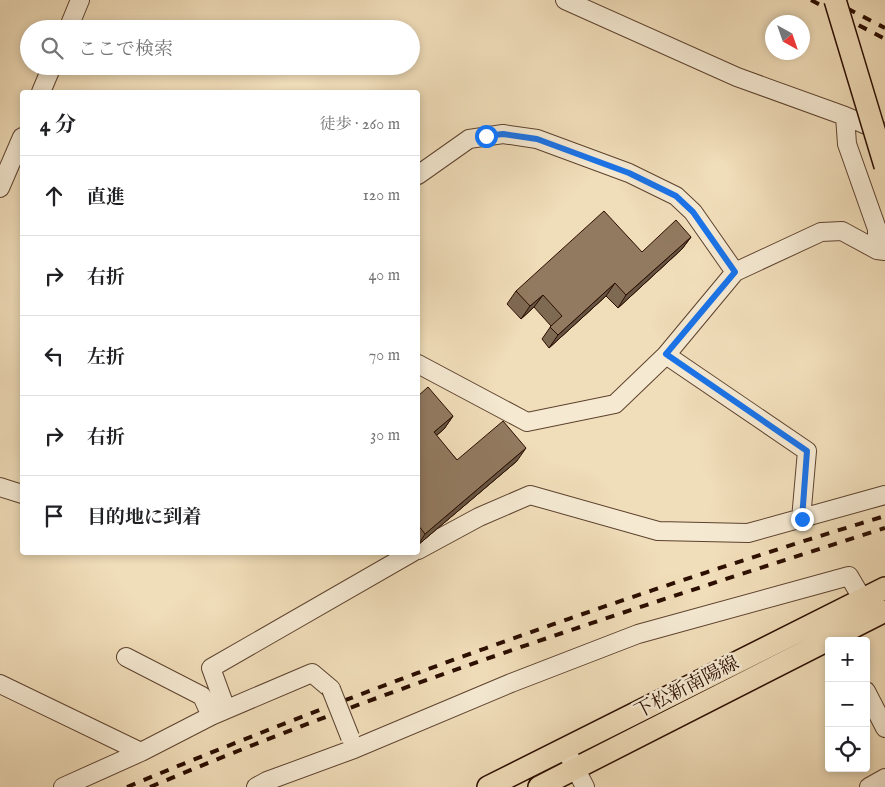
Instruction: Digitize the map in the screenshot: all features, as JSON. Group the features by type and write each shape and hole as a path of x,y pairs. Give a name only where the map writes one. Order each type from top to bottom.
{"main road":[{"path":"836,0 885,166"},
{"name":"下松新南陽線","path":"488,787 885,588"},
{"name":"下松新南陽線","path":"842,637 885,611"},
{"name":"下松新南陽線","path":"539,787 825,645"}],"street":[{"path":"72,20 80,0"},
{"path":"565,0 737,77 845,116 885,133"},
{"path":"42,90 48,75"},
{"path":"845,116 847,144 877,229 881,250"},
{"path":"420,174 469,139 503,134 537,139 629,173 676,196 693,212 735,272"},
{"path":"0,188 20,142"},
{"path":"420,365 527,422 615,404 666,354 735,272 821,232 842,231 881,250"},
{"path":"666,354 807,451 802,519"},
{"path":"0,487 20,493"},
{"path":"420,549 479,517 530,495 658,531 748,533 885,495"},
{"path":"219,713 211,668 407,555"},
{"path":"264,785 352,743 638,634 849,576 863,600"},
{"path":"126,657 202,696 219,713"},
{"path":"63,787 141,752 219,713 312,673 331,689 352,743"},
{"path":"0,684 141,752"},
{"path":"870,699 885,728"},
{"path":"565,749 585,787"},
{"path":"869,787 885,778"}],"building":[{"path":"604,211 642,252 676,220 691,237 626,295 615,283 558,335 550,327 562,316 543,295 530,306 516,291"},
{"path":"428,387 453,416 434,432 457,460 503,421 526,448 425,534 420,528 420,394"}],"railway":[{"path":"811,0 885,39"},
{"path":"831,0 885,28"},
{"path":"127,787 314,712 503,642 693,577 885,516"},
{"path":"150,787 240,750 422,681 607,618 885,528"}],"route":[{"path":"486,136 503,134 537,139 629,173 676,196 693,212 735,272 666,354 807,451 802,519"}]}
